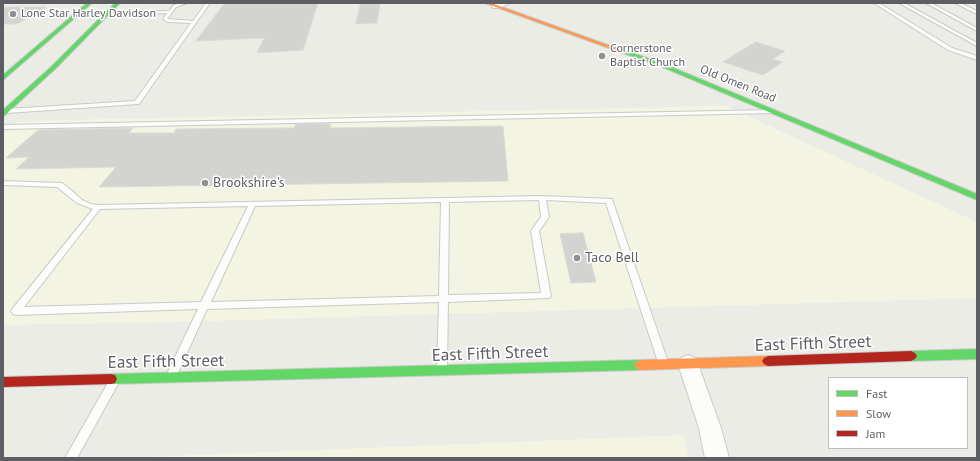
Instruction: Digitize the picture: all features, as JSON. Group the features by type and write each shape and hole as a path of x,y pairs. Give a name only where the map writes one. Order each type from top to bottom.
{"main road":[{"path":"3,78 90,3"},
{"path":"5,112 47,74 118,3"},
{"name":"Old Omen Road","path":"487,3 662,65 977,196"},
{"name":"East Fifth Street","path":"3,382 976,356"}],"street":[{"path":"496,6 506,3"},
{"path":"688,364 710,428 717,458"}],"lane":[{"path":"185,3 175,6 165,19 168,21 194,22"},
{"path":"5,112 137,103 208,3"},
{"path":"876,3 950,49 977,58"},
{"path":"902,3 977,45"},
{"path":"928,3 977,30"},
{"path":"957,3 977,13"},
{"path":"107,14 170,12"},
{"path":"3,127 774,112"},
{"path":"3,183 59,185 82,205 98,207 542,198 609,201 664,365"},
{"path":"98,207 16,311 546,296 535,231 545,216 542,198"},
{"path":"442,371 445,200"},
{"path":"170,378 253,204"},
{"path":"71,458 116,380"}],"shaded area":[{"path":"726,106 977,222 977,298 175,322 3,325 3,135 19,121"},
{"path":"684,435 688,458 122,458"}],"building":[{"path":"225,3 318,3 303,50 257,53 264,38 196,41"},
{"path":"361,3 380,3 377,23 356,24"},
{"path":"3,7 47,7 17,24 3,24"},
{"path":"756,42 785,51 773,59 783,62 763,75 723,62"},
{"path":"296,124 331,124 330,128 503,126 508,181 99,187 116,167 16,169 29,157 6,158 38,130 133,128 129,133 174,133 176,129 294,128"},
{"name":"Taco Bell","path":"583,233 596,282 571,283 560,234"}],"traffic: fast":[{"path":"3,78 90,3"},
{"path":"3,114 53,68 118,3"},
{"path":"616,49 662,65 977,197"},
{"path":"911,356 977,354"},
{"path":"111,379 640,365"}],"traffic: slow":[{"path":"487,3 616,49"},
{"path":"640,365 768,361"}],"traffic: jam":[{"path":"768,361 911,356"},
{"path":"3,382 111,379"}],"place":[{"name":"Lone Star Harley Davidson","path":"13,14"},
{"name":"Cornerstone Baptist Church","path":"602,56"},
{"name":"Brookshire's","path":"205,183"},
{"name":"Taco Bell","path":"577,258"}]}
